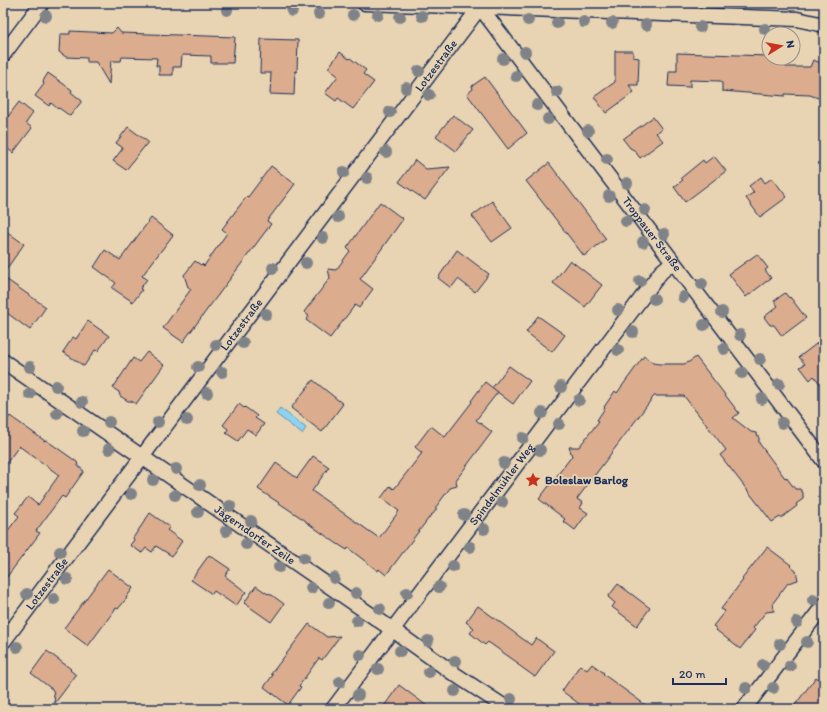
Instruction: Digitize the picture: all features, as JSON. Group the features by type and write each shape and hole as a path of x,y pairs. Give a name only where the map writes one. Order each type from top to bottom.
{"street":[{"path":"3,55 42,3"},
{"path":"364,3 480,6 797,19 824,26"},
{"name":"Troppauer Straße","path":"480,6 824,461"},
{"name":"Lotzestraße","path":"3,642 480,6"},
{"name":"Spindelmühler Weg","path":"333,709 661,272 673,262"},
{"name":"Jägerndorfer Zeile","path":"3,361 392,630 453,674 508,709"},
{"path":"744,709 824,605"}],"water":[{"path":"280,408 306,428 302,434 276,414"}],"building":[{"path":"117,28 121,33 235,37 233,63 211,63 211,56 182,55 181,67 173,67 173,75 159,75 159,66 156,66 157,58 122,57 121,61 111,61 109,84 96,62 87,62 87,58 66,57 59,52 60,34 70,34 70,31 112,33"},
{"path":"261,39 298,40 297,72 295,71 294,95 270,94 271,73 260,73"},
{"path":"615,51 633,51 633,57 639,58 638,85 629,85 634,92 606,113 594,97 615,82"},
{"path":"340,52 366,70 363,74 374,82 353,109 338,98 336,101 325,93 338,76 328,68"},
{"path":"677,53 761,56 761,66 810,67 813,60 824,64 824,91 821,99 810,95 785,94 785,96 722,91 721,81 690,80 690,87 668,86 669,71 677,71"},
{"path":"48,73 72,90 71,92 82,101 70,116 51,103 49,106 35,96 44,84 43,81"},
{"path":"485,77 527,133 508,149 467,94 473,89 472,86"},
{"path":"19,102 33,113 26,123 32,128 13,153 3,145 3,123"},
{"path":"453,115 473,130 456,151 436,136"},
{"path":"653,117 662,129 656,133 663,141 640,158 623,139"},
{"path":"128,127 148,142 126,170 113,161 123,148 116,143"},
{"path":"714,156 726,171 685,202 674,187 683,180 681,178 703,160 705,163"},
{"path":"415,160 426,169 450,167 425,200 399,182"},
{"path":"549,163 606,239 584,256 526,181"},
{"path":"271,166 295,184 267,221 271,224 183,342 163,328 191,289 188,287 184,275 195,261 204,266 227,233 222,229"},
{"path":"761,177 765,183 772,178 787,197 760,217 746,198 754,192 749,186"},
{"path":"492,201 512,228 492,242 472,216"},
{"path":"380,202 403,219 360,279 373,289 359,308 355,305 330,338 306,320 309,316 304,312 330,278 328,269 336,270 350,251 347,248"},
{"path":"151,218 173,235 142,276 147,279 140,289 142,290 133,302 112,288 116,283 94,267 105,250 120,260"},
{"path":"3,229 24,244 3,274"},
{"path":"457,250 489,274 475,292 458,279 451,288 438,278"},
{"path":"757,254 768,268 765,270 771,278 746,297 729,274"},
{"path":"570,260 602,285 585,307 553,283"},
{"path":"3,277 46,307 30,330 3,310"},
{"path":"785,293 789,298 790,297 806,318 782,336 774,325 770,325 764,317 778,306 774,301"},
{"path":"538,316 565,335 552,352 526,332"},
{"path":"88,321 109,336 98,351 95,350 84,366 63,352 73,337 76,339"},
{"path":"824,338 824,389 814,376 810,380 800,367 805,364 799,357"},
{"path":"147,352 164,365 136,404 120,396 119,392 113,388 133,358 139,362"},
{"path":"644,356 653,363 659,364 684,364 696,357 739,413 733,418 751,432 756,433 759,438 759,443 785,478 786,477 795,489 800,489 803,493 803,499 796,504 797,506 781,518 780,517 772,522 720,455 726,450 684,396 654,396 577,499 583,503 580,508 588,513 575,530 563,521 565,519 539,499 572,456 569,447 579,447 599,421 597,420 615,391 617,393"},
{"path":"509,366 530,381 513,404 492,388"},
{"path":"313,380 343,404 322,432 291,408"},
{"path":"485,382 498,392 476,420 492,432 456,480 457,486 450,488 436,507 436,510 386,575 379,569 378,571 348,548 347,550 336,543 258,489 276,463 297,478 313,456 329,467 312,491 379,538 399,511 381,498 390,486 394,489 422,453 415,447 431,426 445,437 472,402 471,401"},
{"path":"239,404 257,416 255,418 264,424 256,435 247,429 238,441 226,433 228,429 223,425"},
{"path":"10,416 77,462 78,466 84,471 65,498 62,496 36,531 40,533 3,582 3,537 19,516 15,513 28,497 38,505 59,475 19,446 3,468 3,426"},
{"path":"150,513 170,527 167,530 182,541 172,556 156,546 152,552 146,548 142,553 130,545"},
{"path":"767,547 791,565 790,566 796,571 798,580 788,583 773,603 774,611 766,612 753,628 755,630 740,649 713,626 725,611 721,609"},
{"path":"209,555 230,569 225,576 246,592 236,606 214,591 212,594 191,580"},
{"path":"108,569 133,588 127,598 118,609 116,608 88,646 64,628"},
{"path":"618,584 650,608 637,626 612,607 615,603 608,597"},
{"path":"256,586 284,604 271,622 244,603"},
{"path":"478,606 531,645 536,638 554,651 535,677 488,642 485,645 470,633 474,628 466,622"},
{"path":"309,624 327,637 340,636 322,660 319,658 299,686 301,687 288,705 264,687 273,675 271,674"},
{"path":"47,651 71,669 70,670 76,675 55,703 53,690 31,673"},
{"path":"592,664 604,673 603,674 651,709 586,709 562,691 580,665 587,670"},
{"path":"816,677 824,683 824,709 792,709"},
{"path":"399,685 431,709 382,709"}],"place":[{"name":"Boleslaw Barlog","path":"533,480"}]}
